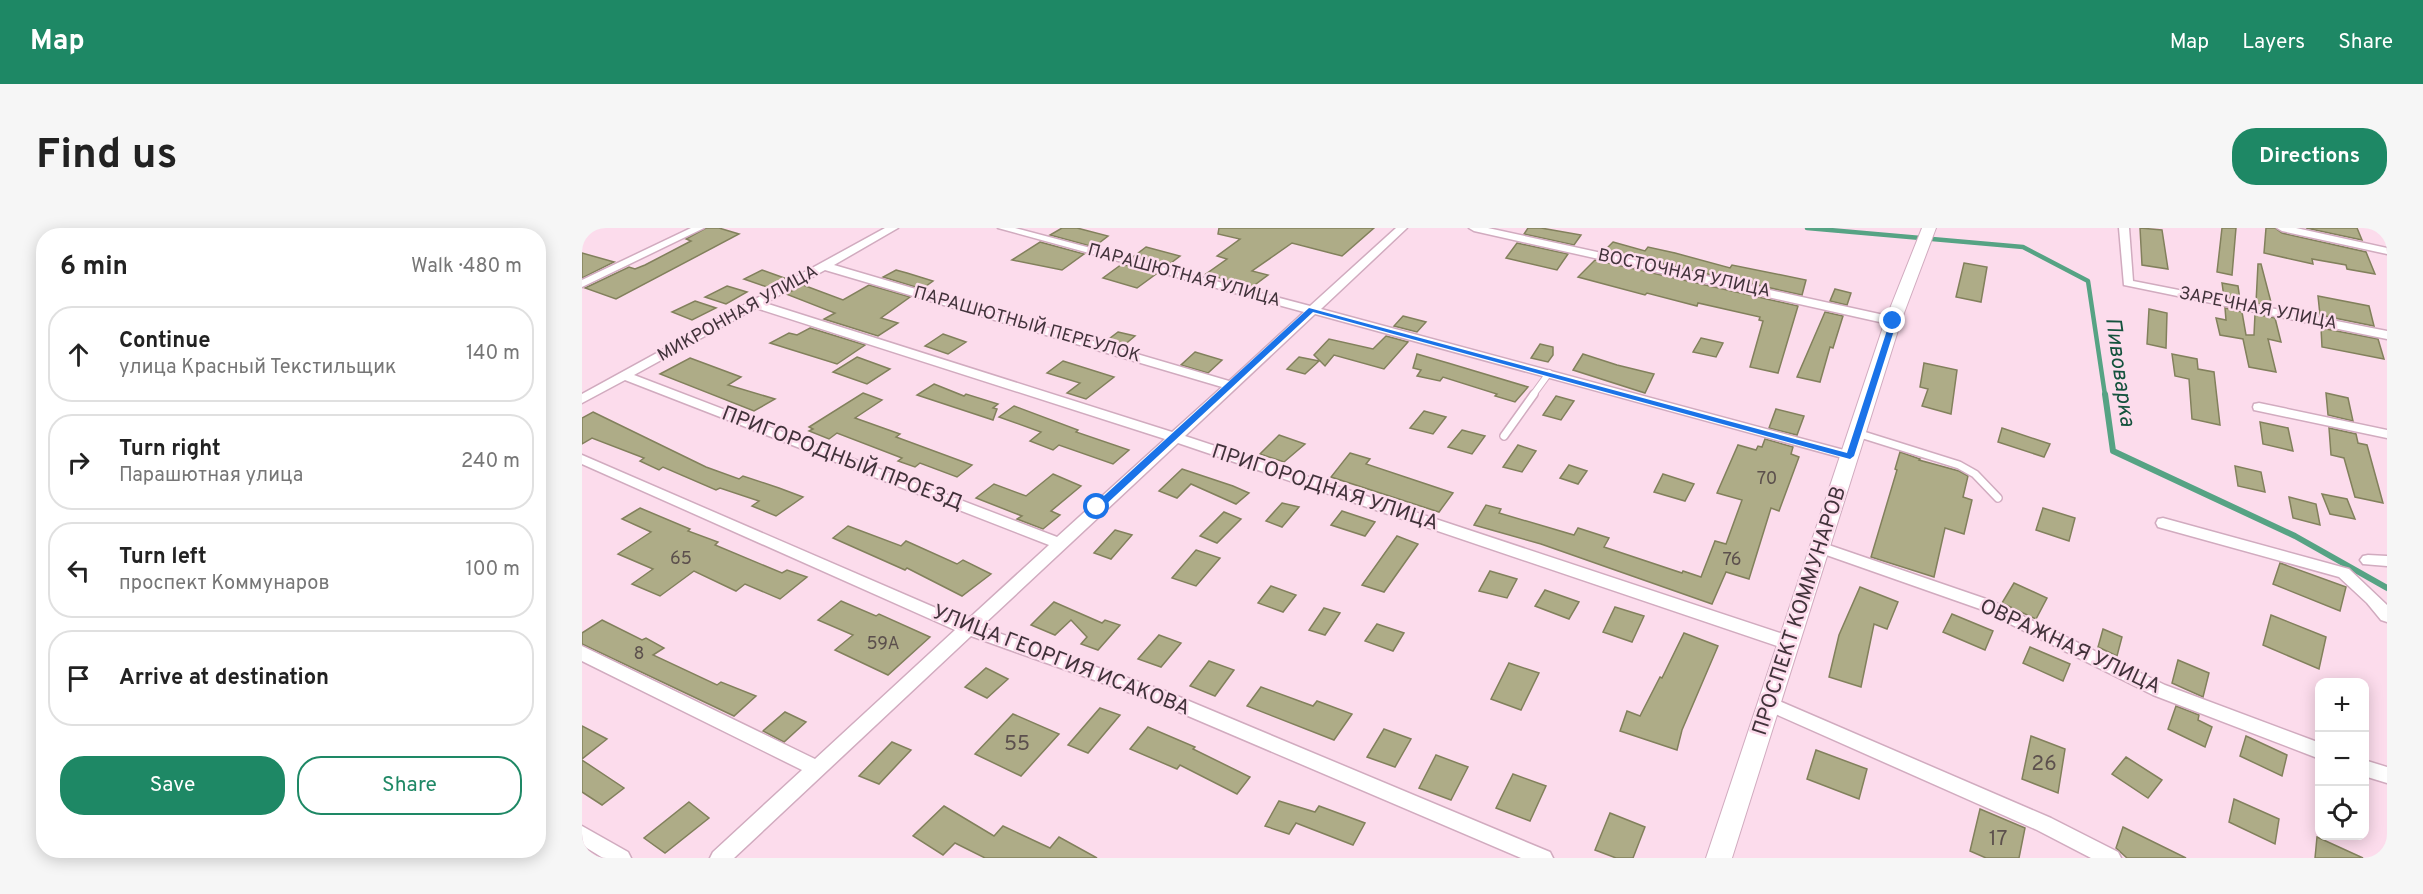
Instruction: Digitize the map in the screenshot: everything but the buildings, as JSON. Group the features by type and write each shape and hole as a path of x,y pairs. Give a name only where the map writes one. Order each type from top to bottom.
{"street":[{"path":"582,284 699,228"},
{"name":"МИКРОННАЯ УЛИЦА","path":"582,399 893,228"},
{"name":"ПАРАШЮТНАЯ УЛИЦА","path":"1004,228 1549,373 1850,456"},
{"path":"720,858 1401,228"},
{"name":"ВОСТОЧНАЯ УЛИЦА","path":"1474,228 1893,321"},
{"name":"ПРОСПЕКТ КОММУНАРОВ","path":"1719,858 1893,321 1929,228"},
{"name":"ЗАРЕЧНАЯ УЛИЦА","path":"2124,228 2128,283 2387,335"},
{"path":"2282,228 2387,251"},
{"name":"ПАРАШЮТНЫЙ ПЕРЕУЛОК","path":"825,266 1230,385"},
{"name":"ПРИГОРОДНАЯ УЛИЦА","path":"756,304 1173,437 1789,643"},
{"name":"ПРИГОРОДНЫЙ ПРОЕЗД","path":"625,376 1058,543"},
{"path":"2259,407 2387,434"},
{"name":"УЛИЦА ГЕОРГИЯ ИСАКОВА","path":"582,459 968,629 1159,696 1543,858"},
{"path":"2163,523 2344,573 2373,599 2387,616"},
{"name":"ОВРАЖНАЯ УЛИЦА","path":"1820,546 1986,605 2159,690 2315,749"},
{"path":"2368,560 2387,561"},
{"path":"582,653 816,768"},
{"path":"1770,704 2044,824 2111,858"},
{"path":"2369,770 2387,775"},
{"path":"582,835 621,858"}],"lane":[{"path":"1504,436 1549,373"},
{"path":"1857,433 1959,465 1975,474 1998,498"}],"waterway":[{"name":"Пивоварка","path":"1807,228 2023,247 2088,281 2105,395"},
{"name":"Пивоварка","path":"2105,394 2113,451 2295,536 2387,588"}],"route":[{"path":"1097,507 1312,310 1850,456 1893,321"}]}
